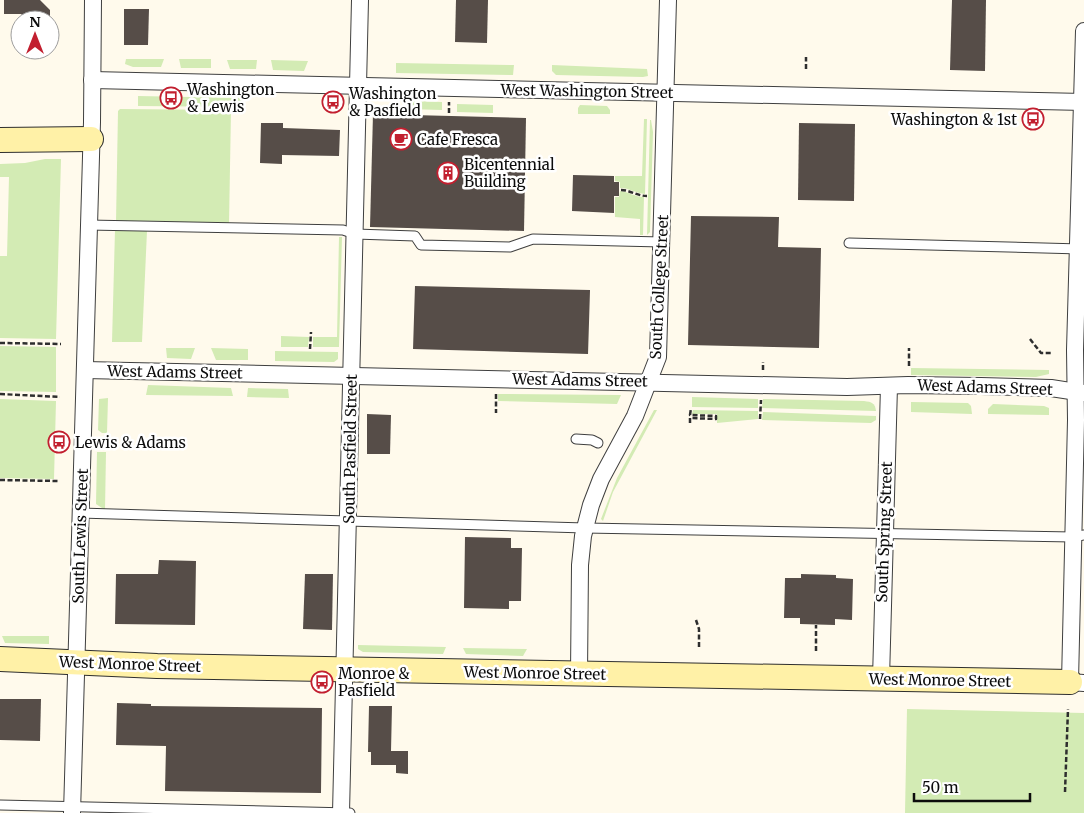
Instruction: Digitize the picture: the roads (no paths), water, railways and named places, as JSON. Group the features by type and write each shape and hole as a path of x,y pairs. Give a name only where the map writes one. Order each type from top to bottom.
{"street":[{"name":"South Lewis Street","path":"72,809 91,139 93,0"},
{"name":"South Pasfield Street","path":"344,813 348,522 360,0"},
{"name":"South College Street","path":"579,674 580,565 585,528 601,479 635,416 658,358 668,0"},
{"path":"1077,683 1084,31"},
{"name":"West Washington Street","path":"92,80 1083,102"},
{"path":"0,140 91,139"},
{"name":"West Adams Street","path":"85,370 847,387 1051,388 1080,393"},
{"name":"South Spring Street","path":"881,679 889,386"},
{"name":"West Monroe Street","path":"0,659 102,664 1077,683"}],"lane":[{"path":"88,225 344,230 355,234 415,236 421,245 451,246 510,247 533,239 662,242"},
{"path":"849,243 1081,249"},
{"path":"576,439 592,440 598,443"},
{"path":"80,513 585,528 1079,536"},
{"path":"0,805 72,809 344,813"}],"place":[{"name":"Washington & Lewis","path":"171,98"},
{"name":"Washington & Pasfield","path":"333,102"},
{"name":"Washington & 1st","path":"1033,119"},
{"name":"Cafe Fresca","path":"401,139"},
{"name":"Bicentennial Building","path":"448,173"},
{"name":"Lewis & Adams","path":"59,442"},
{"name":"Monroe & Pasfield","path":"322,682"}]}
